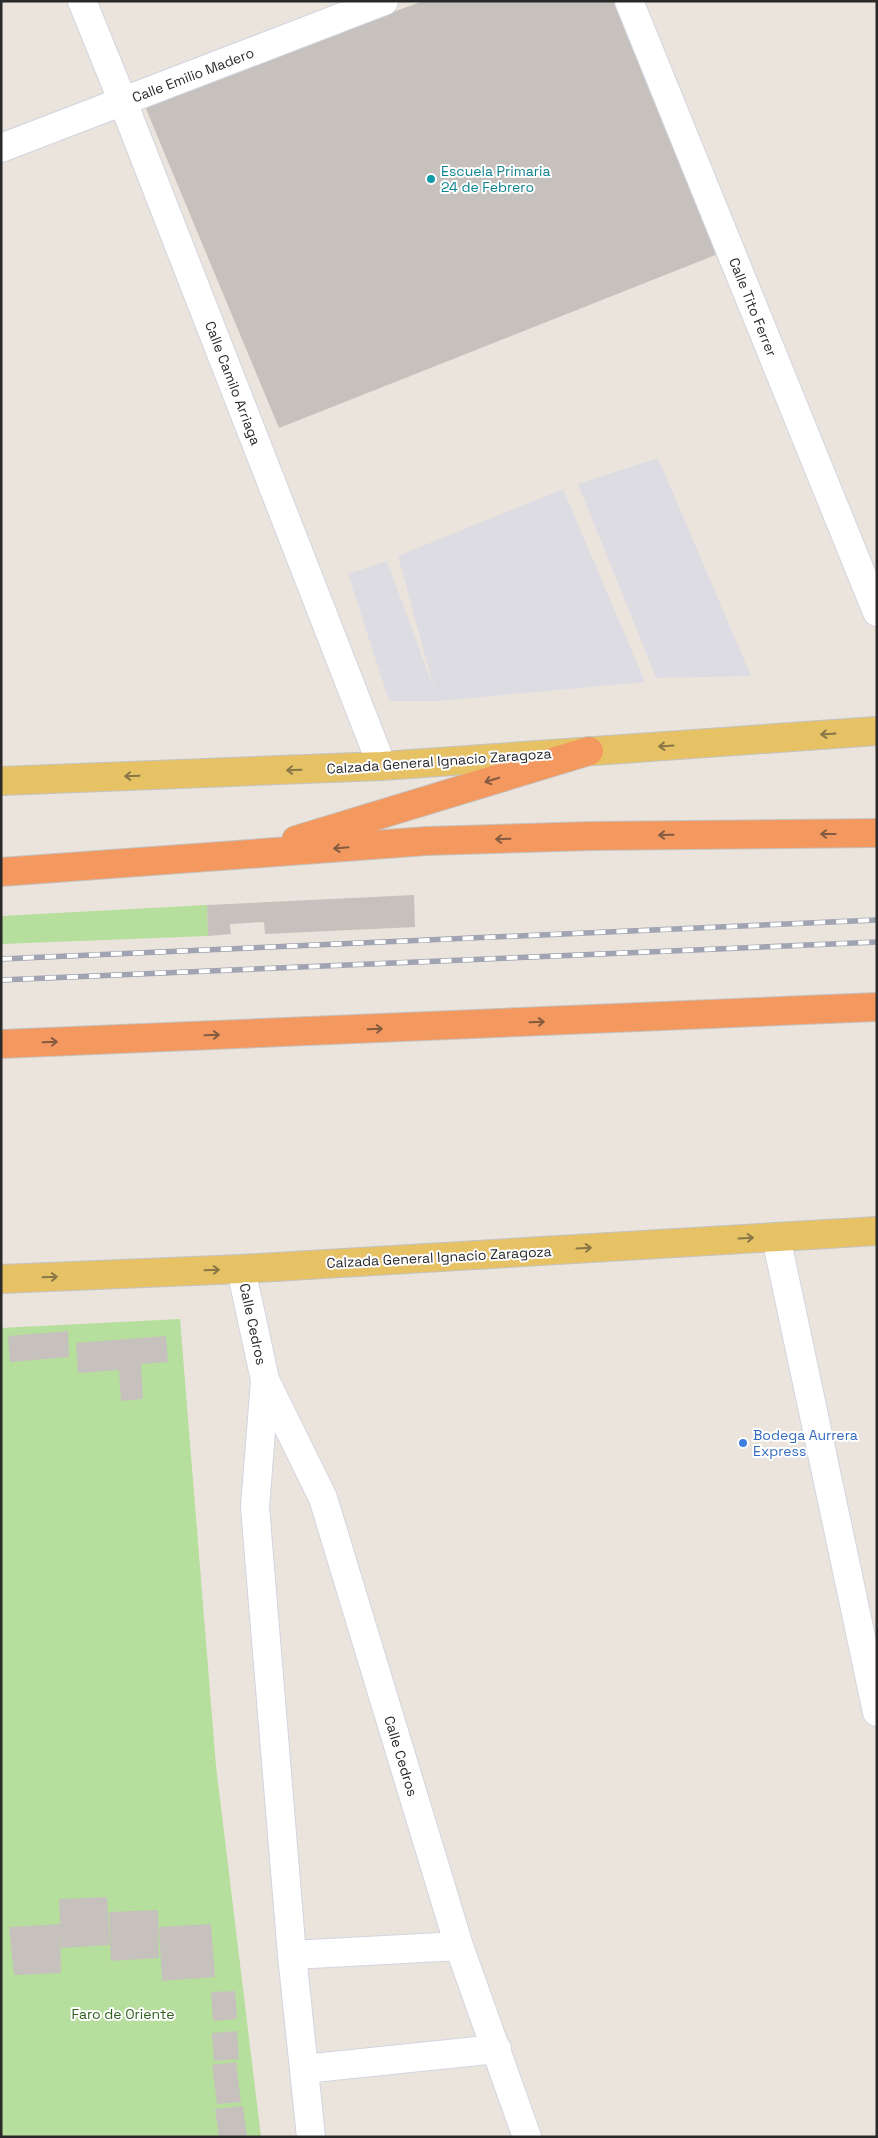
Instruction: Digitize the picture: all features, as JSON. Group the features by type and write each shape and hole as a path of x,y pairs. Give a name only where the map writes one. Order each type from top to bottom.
{"highway":[{"path":"246,856 589,751"},
{"path":"1,872 437,841 591,836 877,833"},
{"path":"1,1044 877,1007"}],"main road":[{"name":"Calzada General Ignacio Zaragoza","path":"1,781 382,766 877,731"},
{"name":"Calzada General Ignacio Zaragoza","path":"1,1279 241,1269 877,1231"}],"street":[{"name":"Calle Camilo Arriaga","path":"82,1 382,766"},
{"name":"Calle Emilio Madero","path":"1,148 384,1"},
{"name":"Calle Tito Ferrer","path":"629,1 877,612"},
{"path":"776,1237 877,1712"},
{"name":"Calle Cedros","path":"241,1269 265,1380 323,1498 459,1946 527,2137"},
{"name":"Calle Cedros","path":"265,1380 255,1507 292,1955 311,2137"},
{"path":"292,1955 459,1946"},
{"path":"304,2069 497,2049"}],"shaded area":[{"path":"658,458 751,676 656,678 578,484"},
{"path":"563,489 645,682 438,701 389,701 348,574 387,561 435,692 398,556"}],"green space":[{"path":"207,905 208,936 1,944 1,916"},
{"name":"Faro de Oriente","path":"180,1319 216,1766 261,2137 1,2137 1,1328"}],"building":[{"name":"Escuela Primaria 24 de Febrero","path":"423,1 615,1 718,254 279,428 144,104"},
{"path":"414,895 415,927 265,934 264,922 230,924 231,934 208,936 207,905"},
{"path":"68,1331 69,1357 10,1362 8,1336"},
{"path":"166,1336 168,1362 141,1364 143,1399 121,1401 119,1370 78,1373 76,1343"},
{"path":"107,1897 110,1945 61,1948 60,1930 61,1973 14,1975 9,1927 60,1924 59,1899"},
{"path":"158,1910 159,1958 111,1961 109,1912"},
{"path":"211,1924 215,1977 162,1981 159,1927"},
{"path":"235,1991 237,2019 213,2021 211,1992"},
{"path":"237,2031 239,2059 214,2061 212,2033"},
{"path":"236,2062 241,2102 217,2104 212,2065"},
{"path":"243,2106 247,2137 219,2137 215,2109"}],"railway":[{"path":"1,959 877,920"},
{"path":"1,980 877,942"}],"place":[{"name":"Escuela Primaria 24 de Febrero","path":"431,179"},
{"name":"Bodega Aurrera Express","path":"743,1443"}]}
